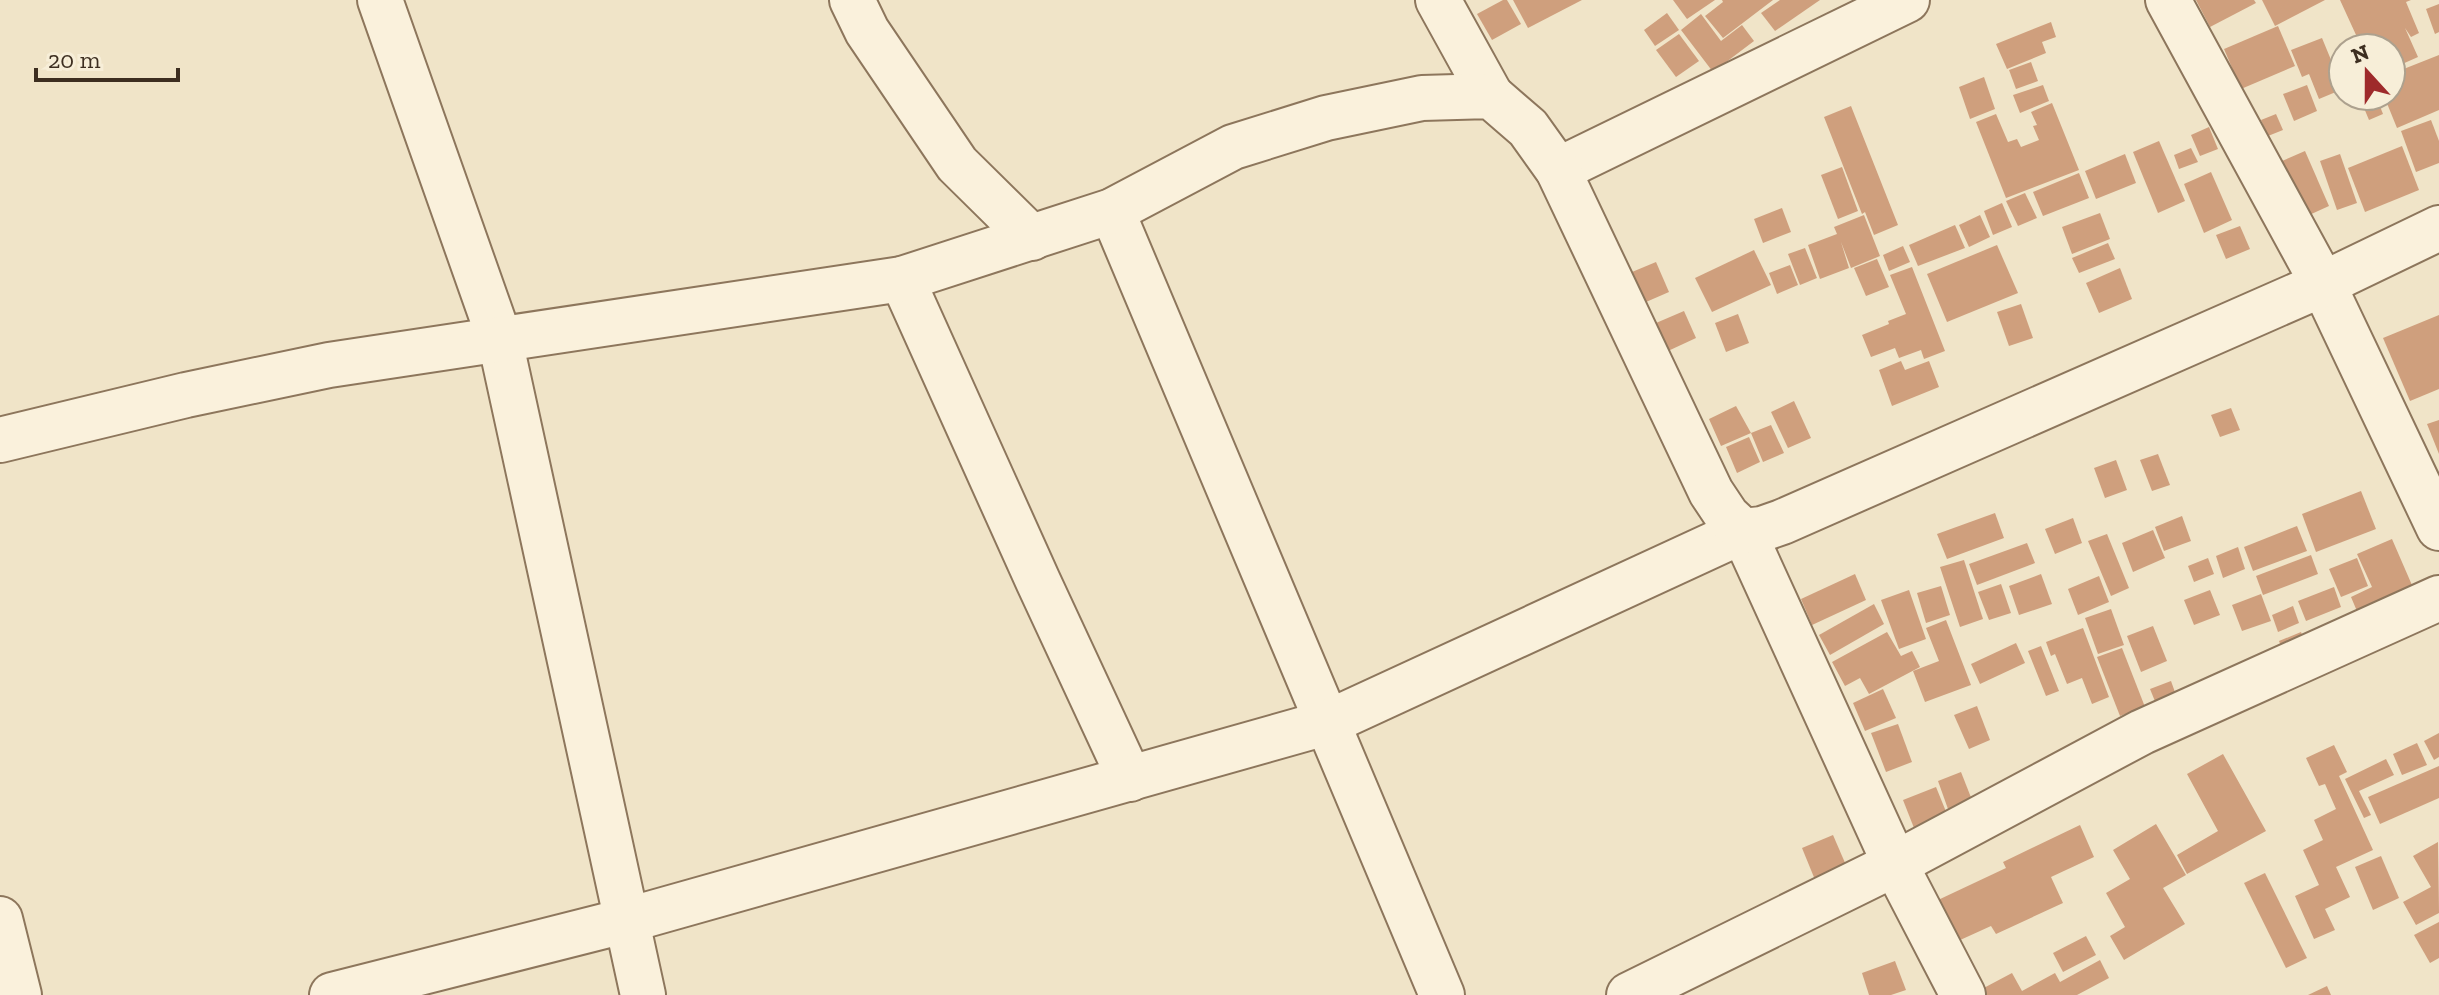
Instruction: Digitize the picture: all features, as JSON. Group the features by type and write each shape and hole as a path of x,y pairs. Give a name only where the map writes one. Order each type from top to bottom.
{"street":[{"path":"380,0 500,340 643,995"},
{"path":"852,0 867,31 957,164 1032,238"},
{"path":"1438,0 1491,96 1528,128 1558,170 1711,492 1727,516 1743,531 1895,864 1963,995"},
{"path":"1558,170 1907,0"},
{"path":"2168,0 2323,284 2439,528"},
{"path":"0,440 186,395 329,365 902,279 1112,211 1233,147 1326,118 1422,98 1491,96"},
{"path":"1112,211 1442,995"},
{"path":"332,995 628,920 1329,722 1743,531 1782,522 2323,284 2439,228"},
{"path":"902,279 1130,779"},
{"path":"1629,995 1895,864 2142,732 2439,598"},
{"path":"0,919 19,995"}],"building":[{"path":"1507,0 1521,24 1492,40 1477,14"},
{"path":"1513,0 1582,0 1528,28"},
{"path":"1673,0 1715,0 1687,19"},
{"path":"1722,0 1773,0 1723,38 1705,16"},
{"path":"1780,0 1820,0 1775,31 1761,13"},
{"path":"2196,0 2254,0 2256,3 2210,27"},
{"path":"2262,0 2325,0 2275,26"},
{"path":"2340,0 2411,0 2406,2 2419,33 2411,37 2405,28 2407,32 2355,32"},
{"path":"2439,4 2439,32 2435,34 2426,9"},
{"path":"1667,13 1679,30 1655,46 1644,30"},
{"path":"1701,14 1721,41 1742,25 1754,41 1713,72 1681,30"},
{"path":"2051,22 2056,37 2042,42 2046,53 2007,69 1996,44"},
{"path":"2278,26 2295,66 2241,89 2224,49"},
{"path":"2407,32 2418,57 2407,62"},
{"path":"1679,34 1699,61 1676,77 1656,50"},
{"path":"2322,38 2327,50 2327,96 2319,99 2309,74 2302,77 2291,50"},
{"path":"2439,55 2439,110 2397,128 2390,112 2407,112 2407,68"},
{"path":"2031,62 2038,81 2016,89 2009,70"},
{"path":"1984,77 1995,109 1970,119 1959,87"},
{"path":"2043,85 2049,101 2020,113 2013,95"},
{"path":"2307,85 2317,111 2294,121 2283,94"},
{"path":"2052,103 2079,170 2006,198 1976,122 1996,114 2008,142 2017,139 2021,147 2039,140 2031,112"},
{"path":"1851,106 1898,225 1874,235 1865,212 1862,214 1824,117"},
{"path":"2366,112 2382,112 2383,114 2369,120"},
{"path":"2276,114 2283,130 2268,136 2261,120"},
{"path":"2431,120 2439,141 2439,163 2416,172 2401,131"},
{"path":"2209,127 2218,149 2200,156 2191,135"},
{"path":"2159,141 2185,201 2158,213 2133,152"},
{"path":"2402,146 2419,190 2365,212 2348,168"},
{"path":"2191,148 2198,162 2179,169 2174,155"},
{"path":"2305,151 2329,206 2307,216 2282,161"},
{"path":"2125,154 2136,183 2096,199 2085,171"},
{"path":"2340,154 2357,203 2337,210 2320,161"},
{"path":"1842,167 1858,211 1838,219 1821,175"},
{"path":"2211,172 2232,220 2204,233 2184,184"},
{"path":"2079,173 2089,198 2043,216 2033,192"},
{"path":"2025,193 2037,218 2018,226 2006,201"},
{"path":"2002,203 2012,227 1993,235 1984,211"},
{"path":"1782,208 1791,232 1763,243 1754,219"},
{"path":"2100,213 2110,239 2072,254 2062,227"},
{"path":"1864,215 1880,256 1851,268 1841,242 1849,268 1820,279 1808,245 1837,234 1834,227"},
{"path":"1980,215 1990,237 1969,247 1959,225"},
{"path":"1955,225 1965,248 1918,266 1909,245"},
{"path":"2240,226 2250,249 2226,259 2216,235"},
{"path":"2108,243 2115,259 2079,273 2072,258"},
{"path":"1997,245 2018,293 1947,322 1927,274"},
{"path":"1903,246 1910,262 1889,271 1883,255"},
{"path":"1805,248 1817,278 1800,285 1788,254"},
{"path":"1754,250 1771,285 1712,312 1695,278"},
{"path":"1877,259 1889,287 1866,296 1854,268"},
{"path":"1656,262 1669,292 1646,302 1632,272"},
{"path":"1790,265 1798,285 1777,294 1769,273"},
{"path":"1912,267 1945,351 1924,359 1921,350 1899,358 1895,348 1871,357 1862,335 1906,314 1890,275"},
{"path":"2120,268 2132,299 2099,313 2086,283"},
{"path":"2021,304 2033,338 2009,346 1997,312"},
{"path":"1684,311 1696,338 1668,351 1656,323"},
{"path":"1738,314 1749,343 1726,352 1715,323"},
{"path":"2439,315 2439,389 2410,401 2383,338"},
{"path":"1901,361 1905,370 1929,361 1939,387 1892,406 1879,370"},
{"path":"1794,401 1811,438 1788,448 1771,412"},
{"path":"1736,406 1751,433 1721,446 1709,419"},
{"path":"2231,408 2240,430 2220,437 2211,415"},
{"path":"2439,420 2439,454 2427,424"},
{"path":"1771,425 1784,453 1763,462 1751,433"},
{"path":"1749,437 1760,462 1737,473 1726,447"},
{"path":"2158,454 2170,485 2152,491 2140,460"},
{"path":"2116,460 2127,490 2105,498 2094,468"},
{"path":"2361,491 2376,529 2316,552 2302,514"},
{"path":"1995,513 2004,538 1947,559 1937,534"},
{"path":"2182,516 2191,541 2164,551 2155,527"},
{"path":"2073,518 2082,543 2055,554 2045,529"},
{"path":"2297,526 2307,551 2253,571 2244,547"},
{"path":"2153,530 2165,558 2133,572 2122,543"},
{"path":"2107,534 2129,588 2111,596 2088,541"},
{"path":"2392,539 2418,599 2362,623 2351,597 2372,587 2357,554"},
{"path":"2027,543 2035,563 1977,585 1969,564"},
{"path":"2238,547 2245,569 2223,578 2216,556"},
{"path":"2311,555 2318,574 2263,595 2256,576"},
{"path":"2208,558 2214,574 2194,582 2188,566"},
{"path":"2357,558 2368,586 2341,597 2329,569"},
{"path":"1964,560 1983,619 1960,627 1940,567"},
{"path":"1855,574 1866,600 1812,625 1801,599"},
{"path":"2041,574 2052,604 2019,615 2009,586"},
{"path":"2099,576 2109,602 2078,615 2068,589"},
{"path":"2001,584 2011,613 1989,620 1978,592"},
{"path":"1941,586 1950,615 1926,623 1917,593"},
{"path":"2334,587 2341,607 2306,621 2298,601"},
{"path":"1909,590 1926,639 1899,649 1881,600"},
{"path":"2210,590 2220,615 2194,625 2184,600"},
{"path":"2261,594 2271,621 2242,631 2232,605"},
{"path":"1874,604 1884,624 1830,655 1819,635"},
{"path":"2293,606 2299,623 2278,632 2272,615"},
{"path":"2111,609 2124,645 2098,654 2085,618"},
{"path":"1946,620 1971,685 1925,702 1913,671 1939,661 1926,628"},
{"path":"2153,626 2167,661 2141,672 2127,636"},
{"path":"2083,628 2109,697 2092,704 2082,678 2067,684 2055,654 2051,656 2046,642"},
{"path":"1887,632 1901,656 1912,651 1920,667 1869,694 1860,678 1845,686 1832,662"},
{"path":"2301,632 2307,648 2285,656 2279,641"},
{"path":"2016,643 2025,663 1980,684 1971,664"},
{"path":"2041,646 2059,691 2046,696 2028,651"},
{"path":"2122,648 2145,707 2120,716 2097,657"},
{"path":"2171,681 2181,709 2161,716 2150,689"},
{"path":"1883,689 1896,718 1865,731 1853,703"},
{"path":"1977,706 1990,740 1969,749 1954,715"},
{"path":"1898,724 1912,762 1886,772 1871,733"},
{"path":"2439,733 2439,757 2434,760 2424,741"},
{"path":"2417,743 2427,765 2402,775 2393,754"},
{"path":"2334,745 2347,772 2339,776 2373,850 2336,867 2350,897 2325,909 2335,930 2314,939 2295,896 2319,885 2303,850 2323,840 2314,820 2336,809 2325,784 2319,786 2306,758"},
{"path":"2223,754 2266,831 2187,874 2177,855 2218,831 2187,774"},
{"path":"2386,759 2394,775 2359,791 2371,815 2364,818 2345,779"},
{"path":"2439,766 2439,798 2380,824 2368,797"},
{"path":"1961,772 1972,800 1948,809 1938,781"},
{"path":"1936,787 1947,814 1914,828 1903,800"},
{"path":"2156,824 2186,875 2163,888 2185,924 2124,960 2110,936 2125,927 2106,893 2130,879 2113,850"},
{"path":"2080,825 2094,857 2051,877 2063,903 1996,934 1991,926 1958,941 1938,900 2006,868 2003,862"},
{"path":"1833,835 1852,879 1820,892 1802,848"},
{"path":"2438,842 2439,913 2416,925 2403,902 2431,887 2413,856"},
{"path":"2381,856 2399,898 2373,910 2355,867"},
{"path":"2265,873 2307,958 2286,968 2244,883"},
{"path":"2439,922 2439,958 2430,963 2414,935"},
{"path":"2086,936 2096,955 2063,972 2053,953"},
{"path":"2100,960 2109,978 2077,995 1983,995 1980,990 2012,973 2022,991 2055,973 2060,982"},
{"path":"1895,961 1906,990 1891,995 1869,995 1862,973"},
{"path":"2327,986 2331,995 2308,995"}]}
